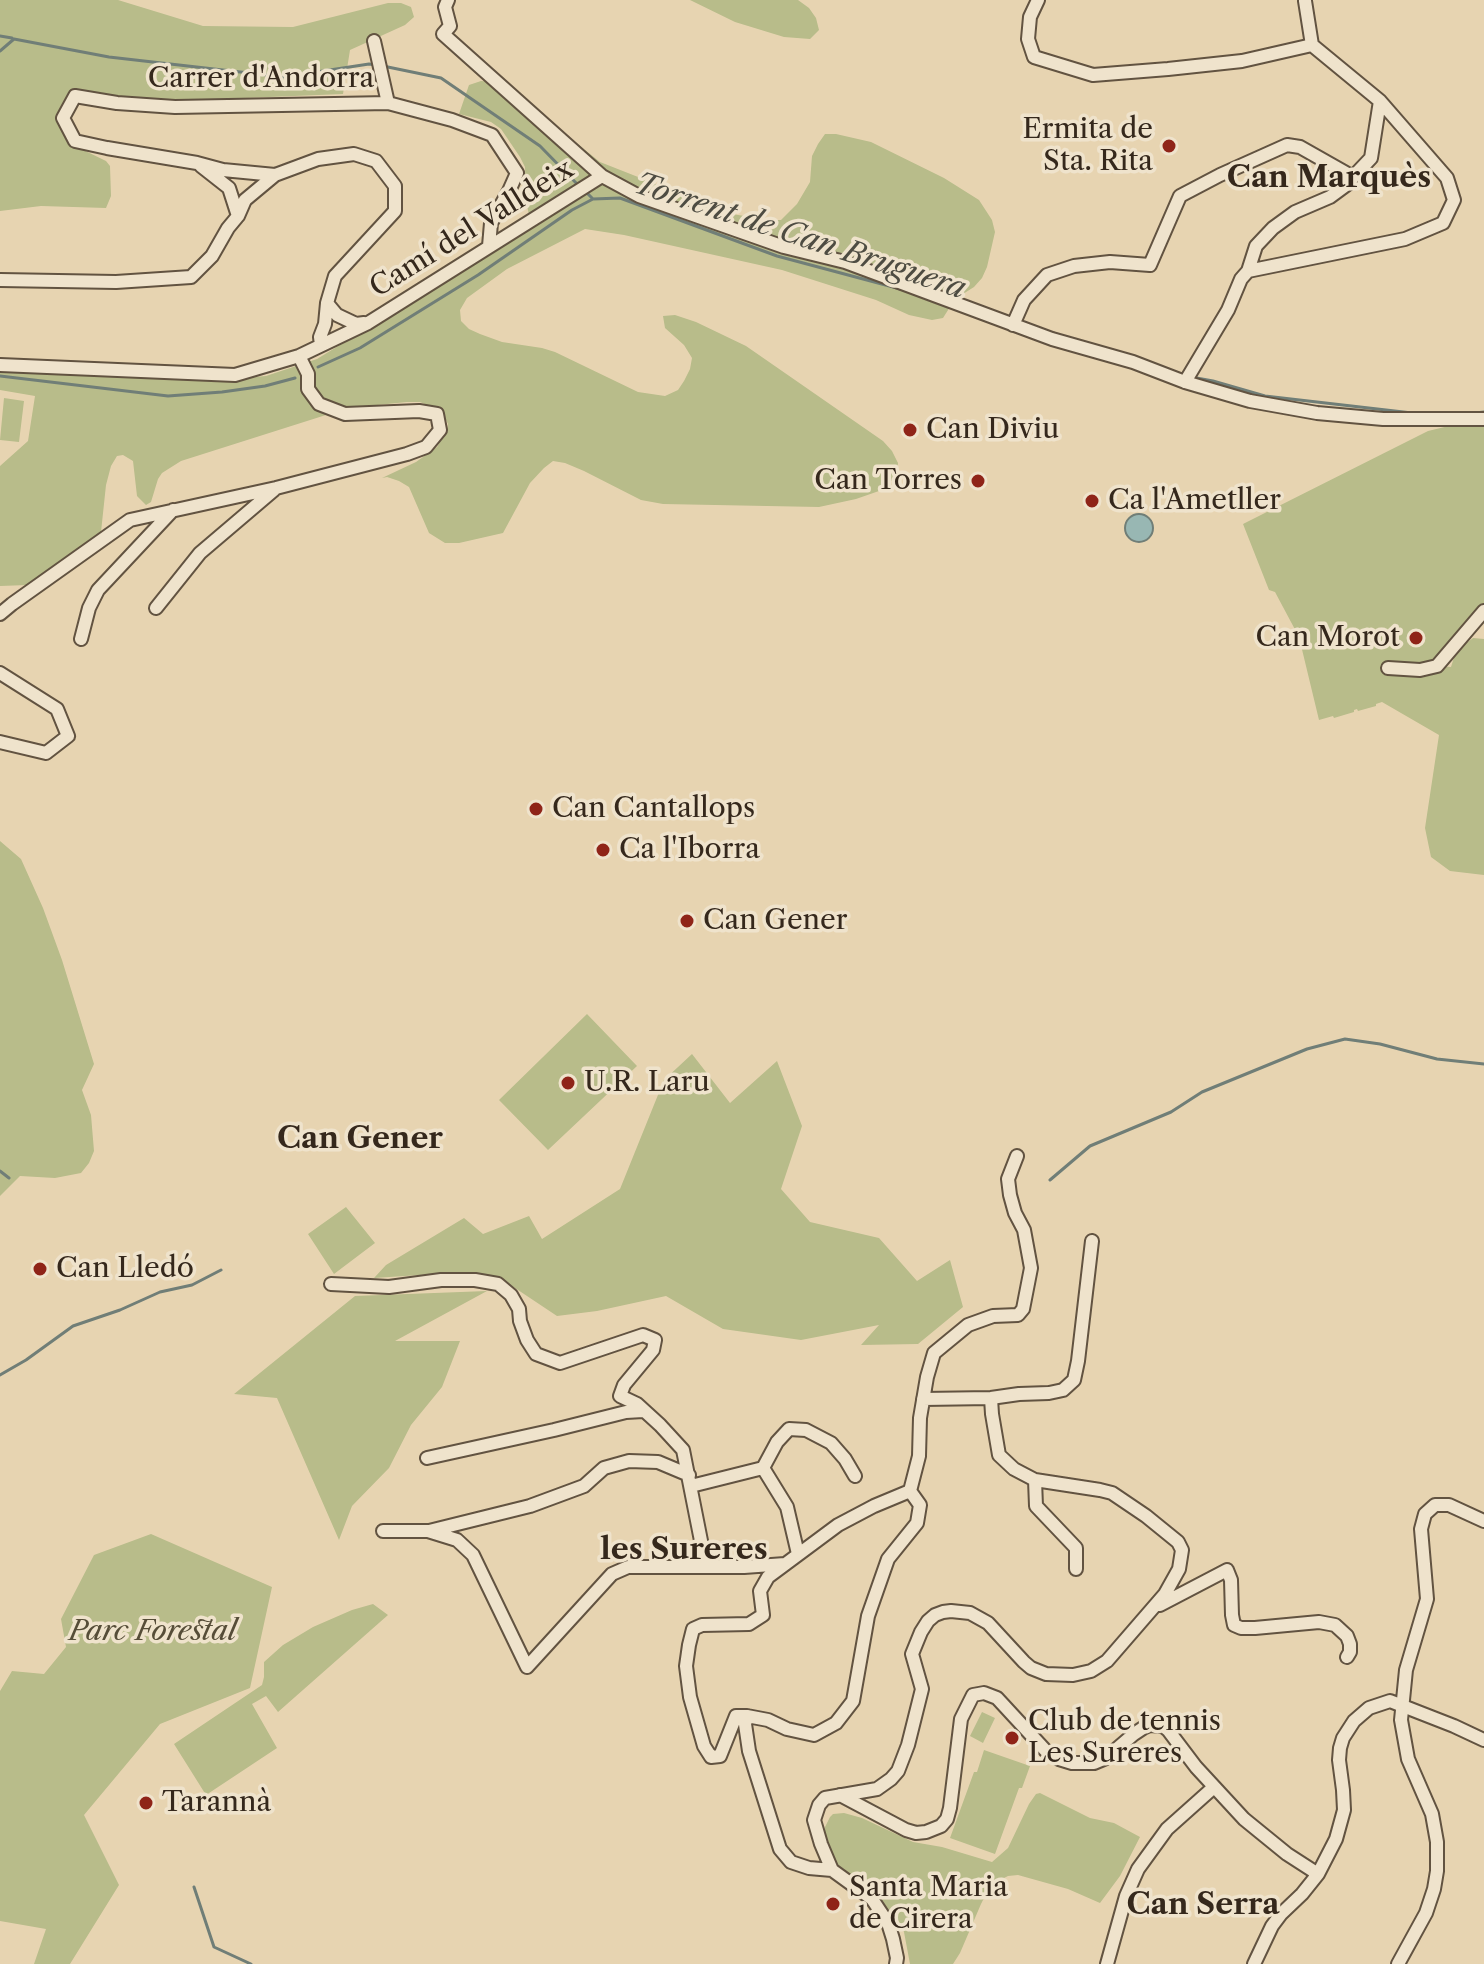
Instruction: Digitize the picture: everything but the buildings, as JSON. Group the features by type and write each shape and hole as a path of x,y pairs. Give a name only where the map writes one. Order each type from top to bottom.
{"street":[{"path":"448,0 445,7 450,26 443,34 602,176 639,196 784,247 845,262 1052,339 1250,401 1317,413 1383,419 1484,419"},
{"path":"1038,0 1030,17 1028,39 1034,57 1093,75 1242,61 1312,45"},
{"path":"1248,271 1405,239 1443,223 1454,200 1447,178 1380,101 1312,45 1305,1"},
{"path":"374,41 388,103"},
{"name":"Carrer d'Andorra","path":"275,175 223,170 75,141 63,118 75,96 175,107 388,103 452,120 492,135 517,173 491,223 489,246"},
{"path":"1185,382 1228,310 1241,279 1248,271 1256,246 1295,212 1330,197 1349,183 1371,158 1380,101"},
{"path":"1013,325 1024,300 1047,275 1074,266 1110,262 1150,265 1180,196 1287,145 1300,147 1353,177"},
{"name":"Camí del Valldeix","path":"0,280 116,282 191,277 212,256 245,200 275,175 318,159 354,154 376,161 395,186 395,211 335,276 320,337 321,345"},
{"name":"Carrer d'Andorra","path":"197,163 229,188 238,216"},
{"name":"Camí del Valldeix","path":"327,303 337,315 356,324 368,323 602,176"},
{"path":"0,365 235,375 299,356 368,323"},
{"path":"0,614 130,520 276,488 407,454 426,447 440,430 437,414 419,411 345,414 319,404 308,389 308,374 299,356"},
{"path":"156,608 200,553 276,488"},
{"path":"81,639 89,608 98,590 173,510"},
{"path":"1388,668 1420,670 1437,666 1484,611"},
{"path":"0,673 57,709 68,736 46,753 0,742"},
{"path":"910,1491 838,1525 768,1577 760,1591 763,1615 749,1624 702,1625 693,1629 686,1666 690,1697 704,1746 711,1757 720,1756 736,1716 768,1720 787,1729 814,1735 836,1723 853,1701 868,1616 888,1559 917,1523 920,1505 910,1491 919,1456 923,1399 934,1353 968,1325 993,1316 1018,1315 1023,1309 1031,1268 1024,1230 1015,1213 1008,1179 1017,1156"},
{"path":"923,1399 1049,1393 1063,1390 1074,1380 1092,1241"},
{"path":"331,1284 389,1287 441,1280 498,1284 511,1295 519,1309 527,1340 536,1354 560,1363 643,1335 655,1340 653,1350 624,1385 620,1396 637,1404 683,1450 706,1566"},
{"path":"832,1870 814,1820 819,1805 825,1798 877,1789 891,1779 903,1762 922,1689 912,1654 921,1632 935,1615 951,1611 970,1613 988,1623 1031,1668 1046,1674 1073,1675 1091,1671 1107,1661 1165,1594 1179,1569 1182,1550 1178,1542 1112,1493 1035,1480 1014,1469 999,1455 991,1398"},
{"path":"427,1458 626,1412 643,1411"},
{"path":"763,1468 777,1442 789,1429 806,1430 831,1443 855,1476"},
{"path":"383,1531 428,1531 530,1506 584,1486 604,1468 629,1461 658,1462 690,1481 763,1468"},
{"path":"763,1468 787,1507 798,1554"},
{"path":"1035,1480 1036,1506 1076,1548 1076,1569"},
{"path":"1398,1964 1426,1913 1436,1879 1437,1855 1432,1814 1413,1772 1404,1744 1401,1720 1406,1670 1427,1599 1421,1529 1425,1514 1435,1505 1449,1505 1484,1521"},
{"path":"428,1531 457,1540 473,1555 527,1667 612,1574 628,1567 785,1564"},
{"path":"1154,1608 1227,1570 1231,1580 1234,1625 1241,1628 1319,1622 1335,1625 1347,1636 1350,1644 1347,1657"},
{"path":"840,1795 906,1830 926,1832 941,1826 950,1808 965,1706 973,1695 984,1693 997,1698 1045,1750 1072,1763 1094,1763 1106,1758 1143,1728 1163,1726 1254,1829 1318,1874"},
{"path":"1254,1964 1272,1926 1318,1874 1331,1852 1341,1826 1344,1803 1339,1760 1343,1738 1354,1721 1369,1708 1390,1701 1484,1740"},
{"path":"747,1716 745,1724 749,1751 780,1849 791,1862 809,1868 832,1870 872,1899 888,1923 896,1964"},
{"path":"1107,1964 1126,1896 1143,1862 1167,1829 1214,1787"}],"green space":[{"path":"0,0 118,0 203,26 293,27 388,3 411,7 414,17 405,25 350,50 343,94 147,102 72,95 58,121 59,127 69,143 106,161 110,166 111,196 106,208 41,206 0,211"},
{"path":"690,0 798,0 816,18 819,30 810,39 784,37 735,22"},
{"path":"481,81 507,87 600,162 732,214 781,220 797,204 810,182 812,156 825,134 871,142 944,178 979,200 992,220 995,232 987,267 982,278 955,299 943,318 932,320 909,315 876,300 782,270 585,229 507,269 467,298 460,310 461,321 480,334 502,342 555,352 638,392 665,396 678,390 690,369 692,358 684,345 665,328 663,316 675,315 696,322 746,346 883,441 898,463 896,477 879,491 819,507 663,504 641,500 584,471 553,461 530,483 503,533 445,543 429,533 409,487 387,477 382,478 416,462 437,447 447,430 445,418 437,409 420,402 348,408 181,461 162,473 151,502 146,505 137,496 133,461 123,455 117,456 106,485 101,532 28,585 0,586 0,466 28,441 35,396 0,390 0,368 206,381 266,376 317,359 532,227 526,202 525,167 520,157 501,129 491,122 459,114 469,85"},
{"path":"4,398 24,401 19,442 0,440"},
{"path":"1484,423 1484,609 1438,666 1451,667 1456,651 1473,638 1484,639 1484,875 1450,871 1431,857 1425,828 1439,735 1382,702 1319,720 1299,637 1275,592 1269,590 1243,524 1428,431"},
{"path":"0,841 21,859 43,908 94,1064 82,1090 91,1115 94,1151 81,1173 55,1178 20,1176 0,1196"},
{"name":"U.R. Laru","path":"587,1014 637,1066 548,1150 499,1100"},
{"path":"692,1054 730,1103 777,1061 802,1126 781,1189 810,1222 879,1238 917,1281 950,1260 963,1307 918,1344 861,1345 879,1325 801,1340 723,1329 666,1296 557,1316 506,1282 436,1274 374,1278 386,1265 464,1218 483,1234 529,1216 542,1239 620,1189 664,1080"},
{"path":"346,1207 375,1243 334,1274 308,1234"},
{"path":"487,1291 395,1341 460,1341 442,1387 411,1425 389,1468 352,1506 339,1540 277,1398 234,1394 355,1296"},
{"name":"Parc Forestal","path":"151,1534 272,1587 250,1688 160,1724 84,1815 119,1885 70,1964 34,1964 46,1929 0,1921 0,1691 12,1671 44,1674 66,1647 61,1619 94,1555"},
{"name":"Parc Forestal","path":"373,1604 388,1615 278,1712 266,1696 252,1704 277,1748 206,1795 174,1744 262,1685 264,1662 283,1645 313,1627"},
{"path":"982,1712 995,1718 983,1743 970,1736"},
{"path":"984,1750 1030,1766 995,1854 950,1838"},
{"path":"1040,1793 1090,1818 1114,1823 1140,1837 1120,1876 1100,1903 1068,1889 1018,1875 994,1883 953,1964 910,1964 904,1932 897,1919 868,1888 835,1864 824,1843 825,1827 830,1817 844,1813 913,1842 992,1862 1008,1848 1029,1804"}],"water":[{"path":"1139,514 1149,518 1153,528 1149,538 1139,542 1129,538 1125,528 1129,518"}],"waterway":[{"path":"0,36 12,38"},
{"name":"Torrent de Can Bruguera","path":"0,51 14,39 109,57 284,77 376,65"},
{"name":"Torrent de Can Bruguera","path":"383,66 441,78 540,146 580,187"},
{"name":"Torrent de Can Bruguera","path":"586,192 593,199 620,198 777,256 908,291"},
{"path":"318,367 360,348 593,199"},
{"path":"0,376 168,396 265,386 295,378"},
{"name":"Torrent de Can Bruguera","path":"1191,377 1265,396 1412,413"},
{"name":"Torrent de Can Bruguera","path":"1475,413 1484,412"},
{"path":"1050,1180 1090,1146 1171,1112 1202,1092 1307,1049 1345,1039 1380,1044 1437,1059 1484,1064"},
{"path":"0,1171 9,1178"},
{"path":"0,1375 73,1326 160,1292 192,1285 221,1270"},
{"path":"194,1887 214,1947 251,1964"}],"place":[{"name":"Ermita de Sta. Rita","path":"1169,146"},
{"name":"Can Diviu","path":"910,430"},
{"name":"Can Torres","path":"978,481"},
{"name":"Ca l'Ametller","path":"1092,501"},
{"name":"Can Morot","path":"1416,638"},
{"name":"Can Cantallops","path":"536,809"},
{"name":"Ca l'Iborra","path":"603,850"},
{"name":"Can Gener","path":"687,921"},
{"name":"U.R. Laru","path":"568,1083"},
{"name":"Can Lledó","path":"40,1269"},
{"name":"Club de tennis Les Sureres","path":"1012,1738"},
{"name":"Tarannà","path":"146,1803"},
{"name":"Santa Maria de Cirera","path":"833,1904"}],"district":[{"name":"Can Marquès","path":"1329,178"},
{"name":"Can Gener","path":"360,1139"},
{"name":"les Sureres","path":"684,1550"},
{"name":"Can Serra","path":"1203,1905"}]}
